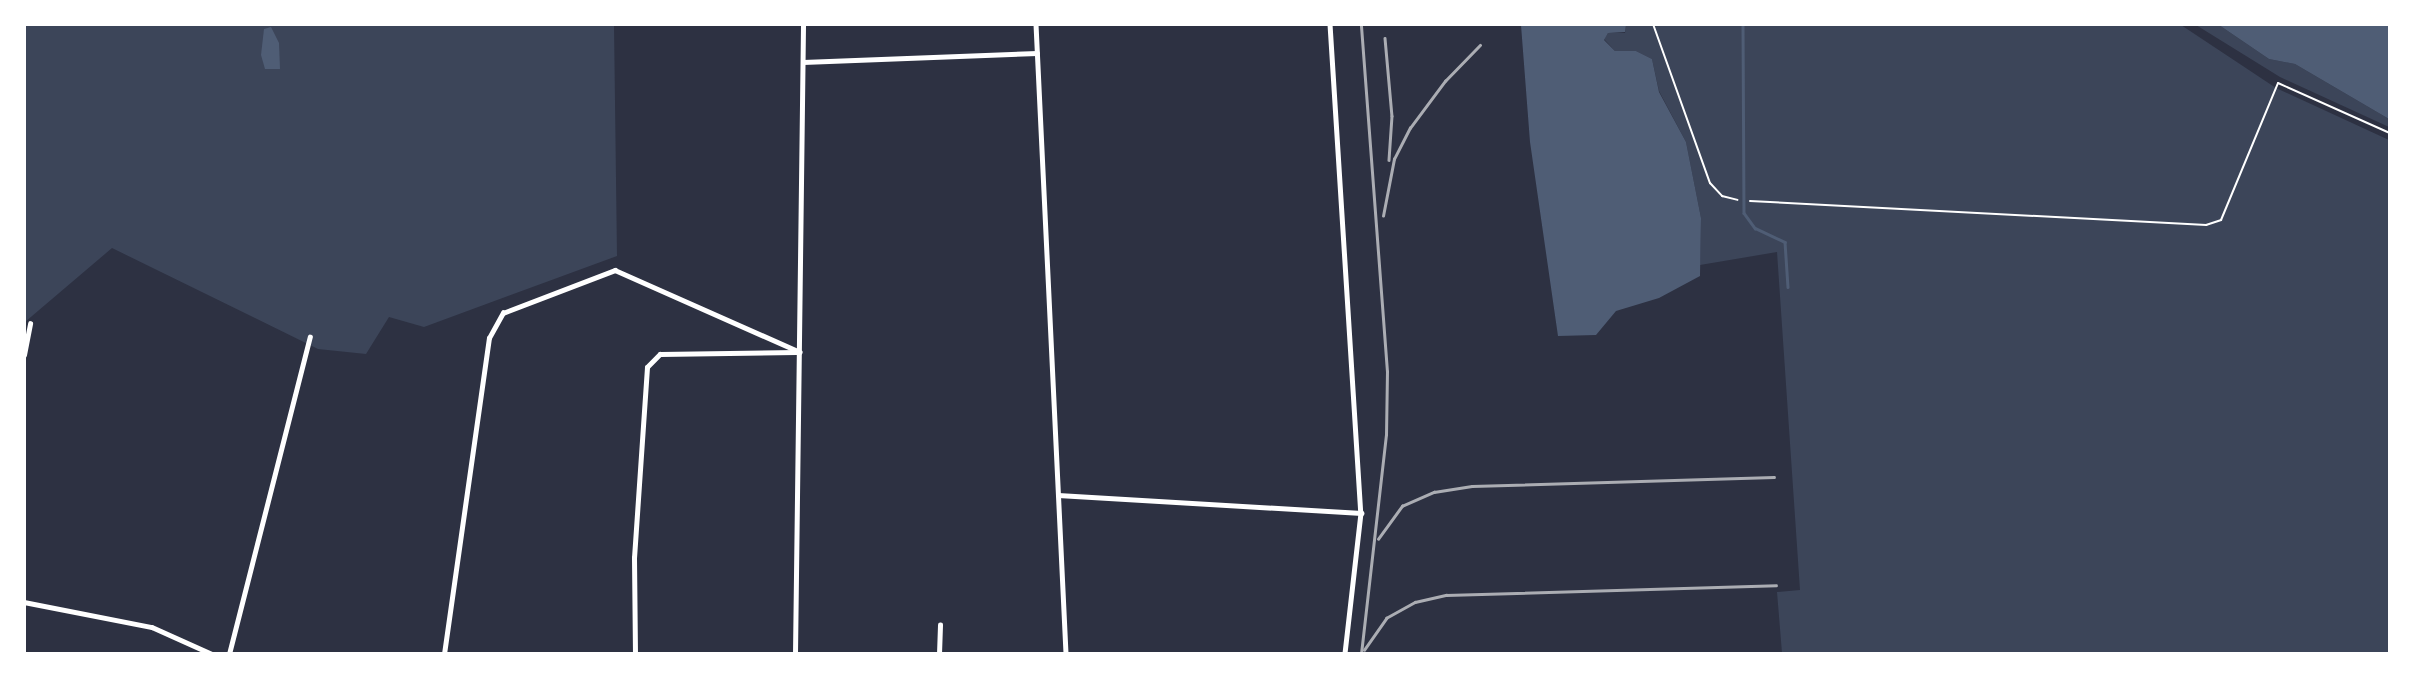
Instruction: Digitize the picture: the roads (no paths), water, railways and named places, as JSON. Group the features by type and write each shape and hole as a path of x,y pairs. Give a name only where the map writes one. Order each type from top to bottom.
{"street":[{"path":"795,653 803,24"},
{"path":"1036,24 1066,653"},
{"path":"1330,24 1361,513 1345,653"},
{"path":"803,62 1037,52"},
{"path":"444,653 489,338 503,313 615,270 800,352"},
{"path":"24,355 30,324"},
{"path":"229,653 310,337"},
{"path":"635,653 634,558 647,367 660,354 800,352"},
{"path":"1058,495 1361,513"},
{"path":"24,602 152,627 212,653"},
{"path":"939,653 940,625"}],"waterway":[{"path":"1743,24 1744,213 1755,228 1785,242 1788,287"}],"railway":[{"path":"1361,24 1387,372 1386,435 1361,654"},
{"path":"1385,38 1392,116 1389,160"},
{"path":"1383,216 1394,159 1410,128 1445,81 1480,45"},
{"path":"1378,539 1402,506 1434,492 1472,486 1774,477"},
{"path":"1364,650 1386,618 1415,602 1446,595 1776,585"}]}
